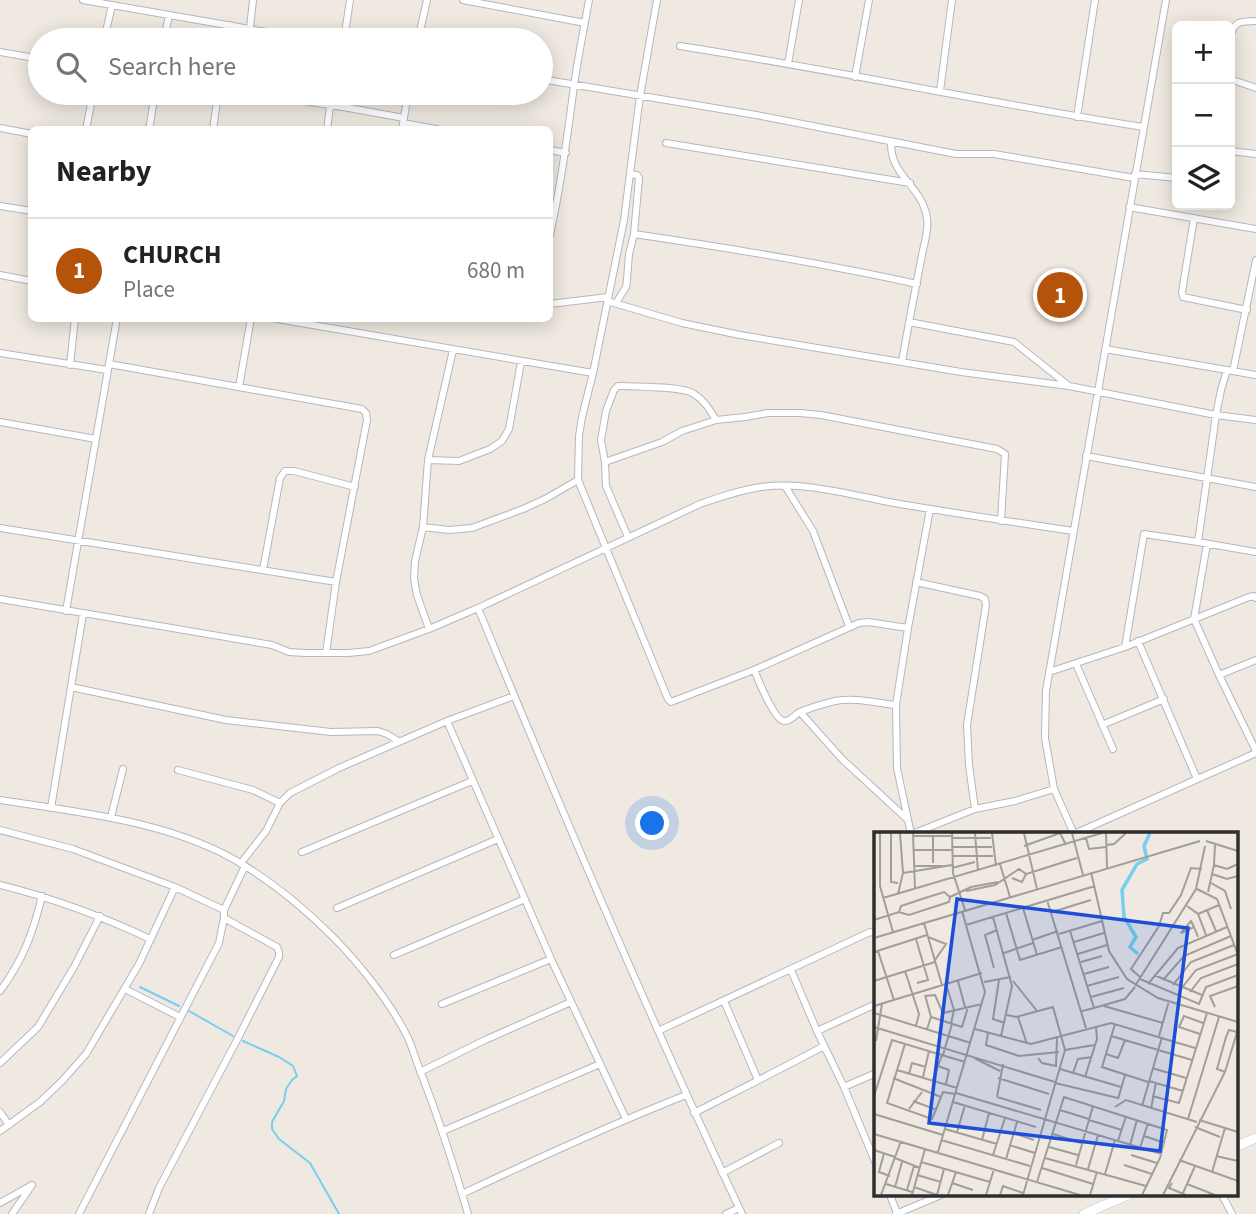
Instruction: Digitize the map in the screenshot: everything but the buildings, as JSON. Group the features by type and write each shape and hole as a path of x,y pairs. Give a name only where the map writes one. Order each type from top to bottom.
{"street":[{"path":"83,0 250,28 253,0"},
{"path":"346,28 350,0"},
{"path":"421,28 427,0"},
{"path":"463,0 585,23"},
{"path":"553,215 566,153 574,85 589,0"},
{"path":"657,0 640,96 624,220 579,436 578,480 605,548 671,702 754,670 849,626 864,622 908,628"},
{"path":"788,64 799,0"},
{"path":"855,77 869,0"},
{"path":"940,91 952,0"},
{"path":"1077,117 1095,0"},
{"path":"1073,832 1054,789 1045,738 1046,691 1166,0"},
{"path":"107,28 112,5"},
{"path":"166,28 169,15"},
{"path":"1235,26 1242,21 1256,21"},
{"path":"680,46 1143,127"},
{"path":"0,52 28,57"},
{"path":"553,81 964,155 994,154 1135,176 1172,178"},
{"path":"1235,81 1256,88"},
{"path":"87,126 91,105"},
{"path":"150,126 153,105"},
{"path":"214,126 216,105"},
{"path":"324,105 349,107 403,124 406,105"},
{"path":"328,126 330,106"},
{"path":"0,128 28,133"},
{"path":"891,142 894,163 910,183 928,219 902,362"},
{"path":"666,143 910,183"},
{"path":"553,151 566,153"},
{"path":"1235,152 1256,154"},
{"path":"616,303 625,287 634,234 639,178 630,174"},
{"path":"0,206 28,210"},
{"path":"1129,207 1256,229"},
{"path":"1194,218 1183,298 1247,310"},
{"path":"634,234 850,269 916,284"},
{"path":"1198,542 1221,390 1230,370 1247,310 1256,260"},
{"path":"0,275 28,280"},
{"path":"553,304 608,299 704,328 961,372 1069,386 1216,415 1256,420"},
{"path":"909,321 1014,342 1069,386"},
{"path":"70,365 75,322"},
{"path":"66,611 116,322"},
{"path":"239,387 250,322"},
{"path":"295,322 593,373"},
{"path":"1105,349 1256,375"},
{"path":"429,629 417,594 415,561 423,527 428,460 453,350"},
{"path":"0,353 70,365 136,368 362,408 367,420 336,582 326,653"},
{"path":"428,460 459,461 502,441 509,429 521,362"},
{"path":"628,537 606,486 601,440 606,411 614,390 618,386 692,392 702,400 716,420"},
{"path":"605,462 716,420 768,413 821,415 997,450 1005,454 1001,521"},
{"path":"0,422 96,439"},
{"path":"1086,456 1256,487"},
{"path":"263,570 279,478 285,471 355,487"},
{"path":"423,527 449,530 472,528 523,509 578,480"},
{"path":"0,599 272,645 289,652 326,653 369,650 429,629 699,505 729,494 762,487 785,486 819,490 1073,531"},
{"path":"785,486 813,531 849,626"},
{"path":"911,832 897,768 896,705 930,509"},
{"path":"0,528 336,582"},
{"path":"1125,647 1144,534 1256,552"},
{"path":"1078,832 1256,752 1194,619 1207,544"},
{"path":"916,582 985,599 967,725 975,809"},
{"path":"1049,672 1125,647 1249,597 1256,598"},
{"path":"478,608 658,1031 740,1211 726,1214"},
{"path":"51,808 83,614"},
{"path":"1138,641 1197,779"},
{"path":"1219,675 1256,660"},
{"path":"1076,664 1113,749"},
{"path":"754,670 770,706 783,721 800,712 837,701 896,705"},
{"path":"72,687 226,720 331,732 378,732 398,741"},
{"path":"79,1214 219,943 224,914 243,864 266,831 280,803 290,793 398,741 514,696"},
{"path":"1102,725 1164,699"},
{"path":"800,712 842,759 907,819"},
{"path":"447,721 551,959 626,1119"},
{"path":"111,817 123,769"},
{"path":"177,770 253,790 280,803"},
{"path":"302,852 472,781"},
{"path":"917,832 975,809 1054,789"},
{"path":"0,800 111,817 190,840 243,864 312,916 355,960 408,1038 443,1131 468,1214"},
{"path":"0,831 73,849 174,887 224,914 276,947 279,952 279,957 238,1038 159,1188 149,1214"},
{"path":"337,908 498,839"},
{"path":"0,885 100,916 150,939"},
{"path":"0,1131 40,1102 86,1054 139,964 174,887"},
{"path":"0,991 27,947 42,896"},
{"path":"394,955 525,899"},
{"path":"0,1063 38,1027 56,1000 100,916"},
{"path":"658,1031 870,932 874,933"},
{"path":"442,1004 551,959"},
{"path":"791,970 873,1147"},
{"path":"125,989 180,1017"},
{"path":"724,1000 758,1080"},
{"path":"420,1072 571,1002"},
{"path":"817,1031 874,1005"},
{"path":"694,1113 824,1046"},
{"path":"443,1131 600,1064"},
{"path":"844,1087 874,1074"},
{"path":"462,1194 626,1119 686,1095"},
{"path":"0,1112 9,1125"},
{"path":"1238,1146 1256,1138"},
{"path":"722,1172 779,1143"},
{"path":"0,1203 32,1185 12,1214"},
{"path":"890,1196 897,1214 939,1196"},
{"path":"1084,1214 1126,1196"},
{"path":"1222,1196 1231,1214"}],"waterway":[{"path":"140,987 179,1006"},
{"path":"189,1011 233,1036"},
{"path":"243,1041 293,1066 297,1076 286,1089 284,1101 272,1122 272,1129 279,1139 310,1163 339,1214"}],"place":[{"name":"CHURCH","path":"1060,295"}]}
